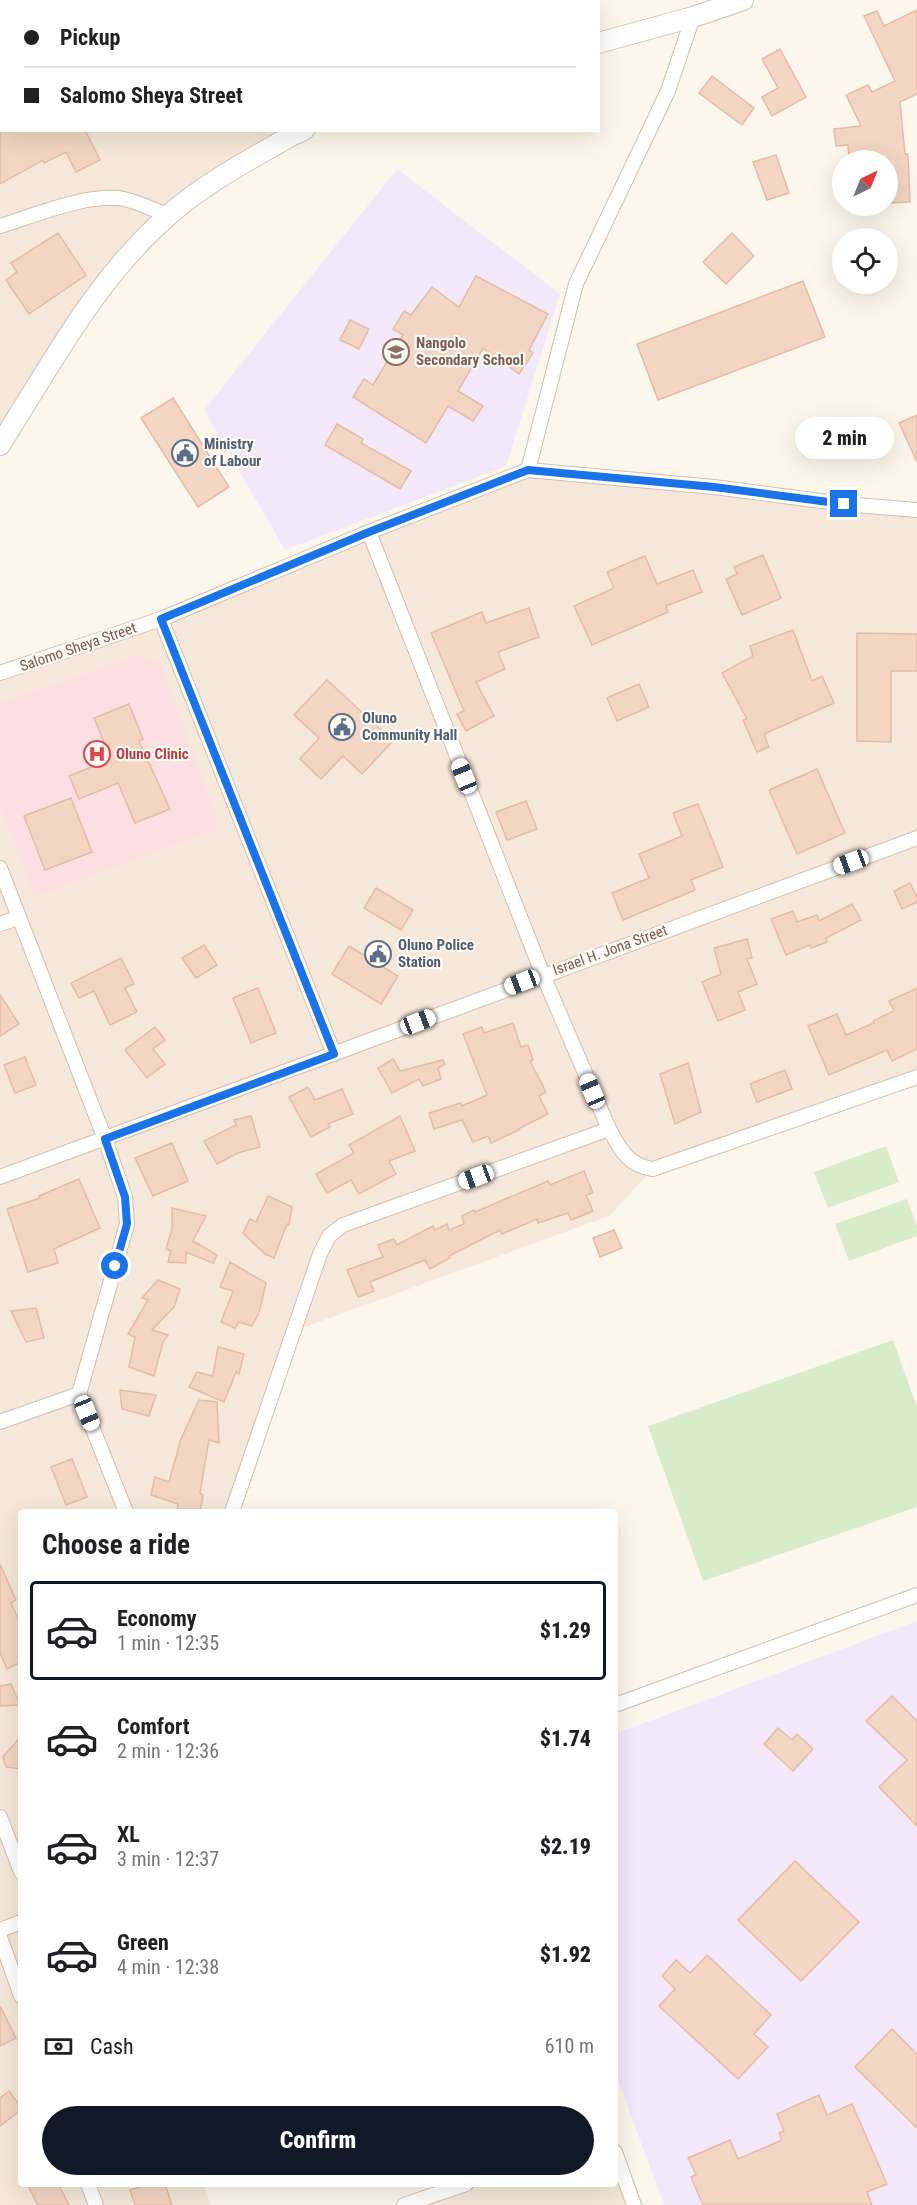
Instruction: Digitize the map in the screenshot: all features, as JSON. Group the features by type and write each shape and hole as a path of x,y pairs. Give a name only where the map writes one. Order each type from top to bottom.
{"street":[{"path":"600,42 693,17 743,0"},
{"path":"528,470 579,277 668,91 693,17"},
{"path":"0,445 88,305 125,258 168,215 220,177 300,132"},
{"path":"0,226 84,201 107,198 124,199 168,215"},
{"name":"Salomo Sheya Street","path":"0,673 161,619 369,532 528,470 714,487 844,504 917,510"},
{"path":"369,532 543,975 609,1130 630,1161 643,1168 653,1169 917,1077"},
{"path":"161,619 334,1054"},
{"name":"Israel H. Jona Street","path":"0,1177 917,837"},
{"path":"0,868 105,1139 125,1197 127,1224 79,1394 125,1509"},
{"path":"0,924 18,918"},
{"path":"233,1509 320,1254 329,1236 343,1225 609,1130"},
{"path":"0,1422 79,1394"},
{"path":"618,1704 917,1595"},
{"path":"0,1817 18,1864"},
{"path":"0,1930 18,1923"},
{"path":"0,1937 18,1988"},
{"path":"618,2160 634,2205"},
{"path":"89,2187 96,2205"},
{"path":"404,2205 457,2187"}],"shaded area":[{"path":"0,132 302,132 220,177 125,258 0,445"},
{"name":"Nangolo Secondary School","path":"397,169 560,294 506,466 285,550 204,410"},
{"path":"528,470 917,510 917,1077 653,1169 609,1216 294,1331 233,1509 18,1509 18,2187 204,2187 211,2205 0,2205 0,673 161,619"},
{"name":"Oluno Clinic","path":"137,656 161,663 220,828 35,897 0,806 0,703"},
{"path":"917,1621 917,2205 664,2205 618,2080 618,1733"},
{"path":"618,2160 634,2205 404,2205 457,2187 618,2187"}],"green space":[{"path":"886,1146 899,1182 828,1208 814,1172"},
{"path":"907,1199 917,1226 917,1236 849,1261 835,1224"},
{"path":"893,1340 917,1407 917,1507 703,1581 648,1426"}],"building":[{"path":"917,10 917,94 900,102 905,154 908,154 910,202 898,203 898,150 848,150 848,145 836,146 834,129 861,126 846,95 868,85 872,92 895,81 864,16 877,11 884,26"},
{"path":"780,49 806,97 772,116 762,97 778,88 762,59"},
{"path":"712,76 754,108 742,125 699,93"},
{"path":"0,132 86,132 100,160 76,172 66,152 44,163 43,160 0,184"},
{"path":"776,155 789,193 767,200 753,162"},
{"path":"58,233 86,275 29,314 6,280 17,272 11,263"},
{"path":"732,233 754,256 726,284 703,262"},
{"path":"476,276 548,314 529,350 533,353 519,374 483,348 458,391 483,406 473,421 448,406 426,443 353,397 364,379 373,385 403,335 393,329 404,311 411,315 432,287 459,307"},
{"path":"803,281 825,337 658,400 637,344"},
{"path":"350,320 369,329 359,349 340,340"},
{"name":"Ministry of Labour","path":"173,398 229,487 198,507 141,418"},
{"path":"917,415 917,462 899,423"},
{"path":"337,424 363,439 361,443 411,471 400,489 325,445"},
{"path":"763,555 781,598 742,615 726,579 737,574 734,567"},
{"path":"645,556 657,584 693,570 702,592 666,606 668,612 592,645 574,606 614,588 607,572"},
{"path":"529,608 539,637 498,652 505,669 476,682 494,716 466,731 457,714 464,711 431,633 482,612 486,623"},
{"path":"793,630 812,681 822,676 834,703 764,734 769,747 757,752 743,720 747,719 722,673 753,656 750,646"},
{"path":"857,633 917,634 917,671 891,671 891,742 857,741"},
{"name":"Oluno Community Hall","path":"327,680 393,741 362,774 343,756 321,779 300,759 319,738 294,715"},
{"path":"639,684 649,707 617,721 607,698"},
{"path":"129,704 143,739 139,741 170,809 135,823 118,783 79,799 69,776 111,759 94,718"},
{"path":"817,769 845,833 797,854 769,790"},
{"path":"71,798 92,852 45,870 24,816"},
{"path":"526,801 537,829 507,840 496,812"},
{"path":"698,804 723,867 691,880 695,890 623,920 612,893 649,878 639,854 682,836 673,813"},
{"path":"910,883 917,902 902,909 894,891"},
{"path":"376,888 413,910 401,930 364,908"},
{"path":"852,904 861,920 826,938 827,942 811,948 810,945 786,955 771,919 793,911 797,922 817,915 819,921"},
{"path":"747,939 752,958 747,959 757,984 738,992 745,1010 718,1021 702,982 721,974 714,948"},
{"path":"204,945 217,965 196,978 182,958"},
{"path":"349,946 398,976 381,1004 332,974"},
{"path":"121,958 134,984 125,988 137,1012 110,1025 94,991 79,998 71,983"},
{"path":"258,988 276,1033 251,1043 233,998"},
{"path":"917,988 917,1049 892,1061 887,1050 829,1075 808,1026 837,1014 846,1035 894,1011 889,1001"},
{"path":"0,995 19,1024 0,1036"},
{"path":"513,1023 521,1047 528,1045 533,1060 530,1061 546,1092 539,1096 548,1114 491,1143 488,1136 473,1142 462,1120 434,1129 429,1113 461,1103 462,1106 487,1095 463,1034 482,1027 484,1033"},
{"path":"155,1027 165,1040 153,1049 165,1064 147,1078 125,1050"},
{"path":"25,1057 36,1085 15,1093 4,1065"},
{"path":"393,1059 400,1071 443,1060 445,1064 438,1068 441,1079 423,1086 419,1079 392,1093 378,1068"},
{"path":"688,1063 701,1112 675,1124 660,1074"},
{"path":"785,1070 792,1089 757,1102 750,1084"},
{"path":"308,1087 315,1100 342,1089 353,1114 328,1124 330,1127 311,1137 289,1097"},
{"path":"251,1116 260,1147 238,1153 217,1164 204,1141 236,1125 234,1120"},
{"path":"400,1116 415,1151 389,1161 396,1174 359,1194 351,1180 327,1193 316,1174 354,1153 349,1145"},
{"path":"172,1143 188,1181 153,1196 135,1158"},
{"path":"584,1171 593,1193 586,1195 593,1211 571,1220 568,1213 538,1223 537,1219 502,1234 500,1230 449,1256 450,1258 430,1269 425,1260 370,1282 374,1291 358,1297 347,1270 383,1257 378,1245 394,1239 397,1245 433,1226 435,1230 447,1224 449,1230 464,1224 462,1216 474,1210 475,1212 548,1181 550,1185"},
{"path":"79,1179 100,1228 54,1249 58,1263 28,1272 7,1209 40,1198 39,1196"},
{"path":"268,1196 292,1207 289,1225 287,1224 274,1258 265,1254 243,1233 250,1219 256,1222"},
{"path":"172,1208 206,1216 193,1241 217,1255 213,1263 186,1252 186,1263 168,1262 171,1251 166,1249 172,1229"},
{"path":"614,1230 622,1248 600,1257 593,1238"},
{"path":"230,1262 266,1283 259,1313 252,1326 239,1322 235,1328 221,1322 233,1291 220,1287"},
{"path":"158,1280 180,1289 174,1307 152,1330 168,1335 163,1342 154,1376 129,1367 135,1337 128,1334 148,1300 142,1298"},
{"path":"36,1308 44,1338 26,1342 11,1311"},
{"path":"218,1347 244,1354 239,1374 236,1372 224,1402 189,1387 197,1372 213,1376"},
{"path":"120,1390 156,1395 149,1416 122,1409"},
{"path":"199,1400 217,1402 219,1443 209,1440 200,1493 203,1495 201,1509 177,1509 178,1504 151,1495 155,1477 169,1482 181,1439"},
{"path":"72,1459 87,1497 66,1505 51,1467"},
{"path":"0,1564 16,1600 11,1603 18,1618 18,1664 7,1669 0,1653"},
{"path":"11,1684 18,1705 0,1706 0,1686"},
{"path":"892,1696 917,1721 917,1826 879,1787 907,1760 866,1721"},
{"path":"778,1728 792,1740 797,1734 813,1749 793,1771 764,1744"},
{"path":"18,1740 18,1769 6,1767 3,1757"},
{"path":"795,1861 859,1922 801,1981 738,1920"},
{"path":"707,1955 771,2015 754,2034 768,2047 738,2079 659,2006 675,1989 662,1976 676,1960 690,1973"},
{"path":"0,2006 16,2038 0,2046"},
{"path":"892,2029 917,2054 917,2128 855,2067"},
{"path":"9,2091 18,2103 18,2112 0,2126 0,2098"},
{"path":"819,2095 827,2115 852,2104 887,2184 867,2192 872,2205 703,2205 691,2177 696,2175 688,2158 730,2140 738,2159 782,2140 779,2133 784,2131 777,2114"},
{"path":"29,2187 60,2187 69,2205 38,2205"},
{"path":"140,2187 166,2187 172,2205 135,2205 130,2190"}],"place":[{"name":"Nangolo Secondary School","path":"396,352"},
{"name":"Ministry of Labour","path":"185,453"},
{"name":"Oluno Community Hall","path":"342,727"},
{"name":"Oluno Clinic","path":"97,754"},
{"name":"Oluno Police Station","path":"378,954"}],"route":[{"path":"115,1266 127,1224 125,1197 105,1139 334,1054 161,619 369,532 528,470 714,487 844,504"}]}
